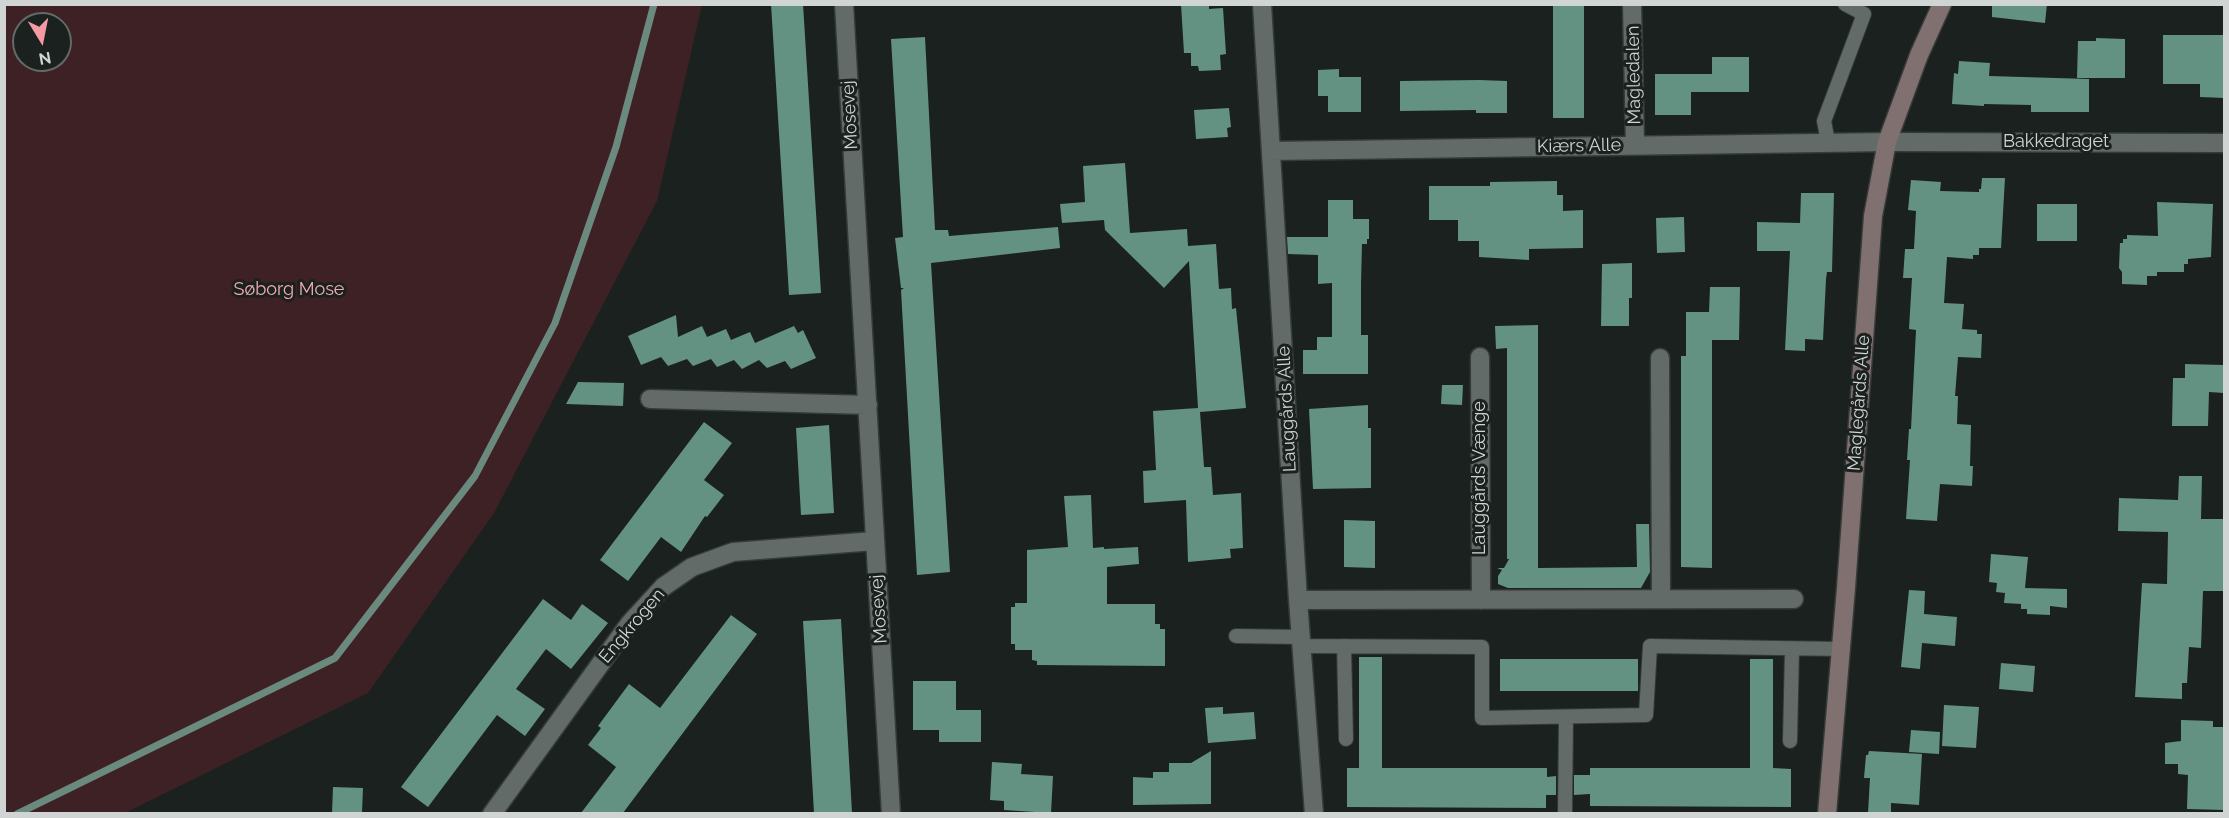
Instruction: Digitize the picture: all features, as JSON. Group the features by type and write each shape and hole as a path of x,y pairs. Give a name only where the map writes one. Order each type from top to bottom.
{"street":[{"name":"Mosevej","path":"844,4 891,813"},
{"name":"Lauggårds Alle","path":"1262,4 1298,600 1314,813"},
{"name":"Magledalen","path":"1632,4 1635,145"},
{"name":"Maglegårds Alle","path":"1827,813 1873,216 1887,141 1919,54 1942,4"},
{"name":"Kiærs Alle","path":"1271,151 1887,141"},
{"name":"Bakkedraget","path":"1887,141 2224,143"},
{"name":"Lauggårds Vænge","path":"1480,357 1481,600"},
{"path":"1660,358 1661,599"},
{"path":"650,399 868,405"},
{"name":"Engkrogen","path":"492,813 630,623 670,582 692,567 733,552 874,541"},
{"path":"1298,600 1794,599"}],"lane":[{"path":"1828,142 1824,121 1864,14 1845,4"},
{"path":"1236,636 1344,646 1482,647 1482,718 1646,715 1650,646 1841,650"},
{"path":"1344,646 1346,740"},
{"path":"1790,741 1792,649"},
{"path":"1565,813 1566,717"}],"green space":[{"name":"Søborg Mose","path":"5,4 702,5 657,201 494,513 368,693 125,813 5,813"}],"building":[{"path":"771,4 803,4 821,293 789,295"},
{"path":"1181,4 1209,4 1209,9 1223,8 1226,54 1220,55 1221,70 1199,71 1198,66 1191,66 1191,53 1184,53"},
{"path":"1584,4 1584,118 1553,118 1553,5"},
{"path":"1992,4 2047,4 2045,23 1992,17"},
{"path":"2163,35 2224,35 2224,98 2200,97 2200,84 2163,84"},
{"path":"925,37 935,230 948,230 949,236 1058,227 1060,248 931,263 950,572 917,575 901,290 904,288 901,288 895,238 903,237 891,39"},
{"path":"2096,38 2125,39 2125,78 2077,78 2078,41 2096,41"},
{"path":"1712,57 1749,57 1749,92 1691,92 1691,115 1655,115 1655,74 1712,74"},
{"path":"1959,61 1990,63 1989,76 2089,79 2089,112 2031,112 2031,105 1952,104 1954,73 1958,74"},
{"path":"1339,69 1339,77 1361,77 1361,112 1328,112 1328,96 1318,96 1318,70"},
{"path":"1400,81 1507,81 1507,113 1476,113 1476,110 1400,111"},
{"path":"1229,108 1231,127 1227,128 1228,137 1196,139 1194,110"},
{"path":"1125,163 1130,233 1187,229 1188,246 1216,244 1219,289 1231,288 1232,309 1236,308 1246,408 1200,412 1204,467 1211,467 1213,495 1241,493 1243,548 1230,549 1231,558 1188,562 1186,500 1144,503 1143,471 1156,470 1153,411 1198,408 1189,261 1164,288 1105,230 1104,220 1062,223 1060,204 1085,202 1083,166"},
{"path":"1982,178 2005,178 2001,248 1979,248 1979,255 1973,255 1973,259 1947,257 1944,303 1964,304 1962,329 1977,330 1977,334 1982,334 1981,358 1958,357 1955,396 1958,396 1957,424 1971,425 1972,486 1940,484 1937,521 1906,519 1910,460 1907,460 1909,429 1911,429 1916,330 1909,329 1912,278 1903,278 1905,249 1914,249 1916,211 1908,210 1911,180 1941,182 1940,191 1979,192"},
{"path":"1557,181 1557,195 1563,195 1563,211 1583,210 1583,248 1529,249 1529,260 1479,257 1479,241 1458,241 1458,220 1429,220 1429,186 1490,186 1490,182"},
{"path":"1801,193 1834,193 1832,272 1827,272 1826,279 1823,340 1805,339 1805,351 1785,350 1790,251 1757,251 1757,222 1800,223"},
{"path":"1328,200 1353,200 1353,219 1369,219 1369,239 1367,239 1367,244 1362,244 1361,283 1361,335 1368,335 1368,374 1303,374 1303,350 1317,350 1317,337 1332,337 1332,283 1318,284 1318,255 1288,254 1287,237 1328,237"},
{"path":"2157,202 2213,204 2211,257 2188,259 2188,264 2184,264 2184,272 2157,272 2157,276 2147,276 2147,285 2122,284 2122,272 2119,268 2120,243 2123,243 2123,239 2127,239 2127,235 2158,236"},
{"path":"2037,204 2077,204 2077,241 2037,241"},
{"path":"1684,217 1685,252 1657,253 1656,218"},
{"path":"1632,263 1629,326 1601,326 1602,264"},
{"path":"1710,287 1740,287 1739,340 1712,340 1712,568 1681,567 1681,356 1686,356 1686,312 1709,312"},
{"path":"676,315 678,337 702,326 707,337 726,329 731,340 750,332 755,343 794,326 798,333 803,330 816,358 791,369 785,361 767,368 759,360 742,369 734,360 717,367 711,359 693,366 687,359 668,366 661,357 641,365 628,336"},
{"path":"1538,325 1538,568 1637,567 1636,524 1649,524 1650,572 1641,588 1508,588 1498,584 1498,576 1502,570 1497,568 1504,568 1509,559 1507,559 1507,348 1496,349 1495,326"},
{"path":"2185,364 2224,365 2224,393 2209,392 2208,426 2172,426 2173,378 2185,378"},
{"path":"578,382 624,383 623,406 566,404"},
{"path":"1442,385 1463,385 1462,405 1441,404"},
{"path":"1368,405 1368,428 1371,428 1371,488 1313,489 1309,409"},
{"path":"704,422 732,443 704,480 724,495 707,517 705,516 681,552 661,537 628,581 600,560"},
{"path":"829,425 834,513 801,515 796,428"},
{"path":"2179,476 2202,476 2201,519 2224,519 2224,591 2203,591 2201,648 2189,647 2187,683 2182,683 2182,699 2135,697 2142,583 2167,584 2168,532 2118,531 2119,498 2178,500"},
{"path":"1091,495 1093,548 1138,547 1139,564 1107,567 1107,604 1155,604 1155,624 1160,624 1160,629 1165,629 1165,666 1037,665 1037,661 1032,660 1032,650 1015,650 1015,644 1011,644 1011,607 1015,607 1015,603 1027,603 1027,550 1068,547 1064,496"},
{"path":"1344,520 1375,521 1375,568 1344,567"},
{"path":"1991,554 2028,557 2025,588 2067,589 2067,608 2050,606 2050,615 2027,614 2027,609 2021,609 2021,604 2004,603 2005,593 1996,592 1997,583 1989,582"},
{"path":"1909,590 1925,591 1924,614 1957,617 1955,646 1922,643 1920,669 1901,667"},
{"path":"543,599 571,620 582,604 608,623 571,669 546,649 516,689 545,709 525,736 497,715 428,807 401,787"},
{"path":"731,615 757,634 623,813 581,813 616,767 588,745 601,728 598,726 629,684 660,708"},
{"path":"841,619 852,813 814,813 803,621"},
{"path":"1359,657 1382,657 1382,768 1547,768 1547,777 1556,776 1556,795 1546,795 1546,808 1347,807 1347,768 1359,768"},
{"path":"1500,659 1638,659 1638,691 1500,691"},
{"path":"1750,659 1773,659 1773,768 1791,769 1791,807 1590,806 1590,794 1574,795 1574,775 1590,775 1590,768 1750,768"},
{"path":"2001,663 2035,666 2033,692 1999,689"},
{"path":"913,681 956,681 956,710 981,710 981,742 939,742 939,730 913,730"},
{"path":"1944,705 1979,707 1976,748 1942,746"},
{"path":"1223,707 1223,714 1254,712 1256,739 1208,743 1205,708"},
{"path":"2181,720 2213,721 2213,727 2224,727 2224,810 2187,809 2188,775 2178,774 2178,764 2165,764 2165,743 2181,741"},
{"path":"1911,730 1940,732 1939,754 1909,752"},
{"path":"1211,751 1211,804 1133,805 1133,777 1153,778 1153,772 1169,772 1169,763 1191,763"},
{"path":"1869,751 1922,754 1919,805 1891,803 1891,813 1868,813 1870,778 1864,778 1866,755"},
{"path":"992,762 1022,764 1021,774 1053,776 1051,813 1004,810 1004,801 990,800"},
{"path":"333,787 363,788 362,813 332,813"}],"waterway":[{"path":"17,814 335,658 475,476 555,323 616,147 654,4"}]}
